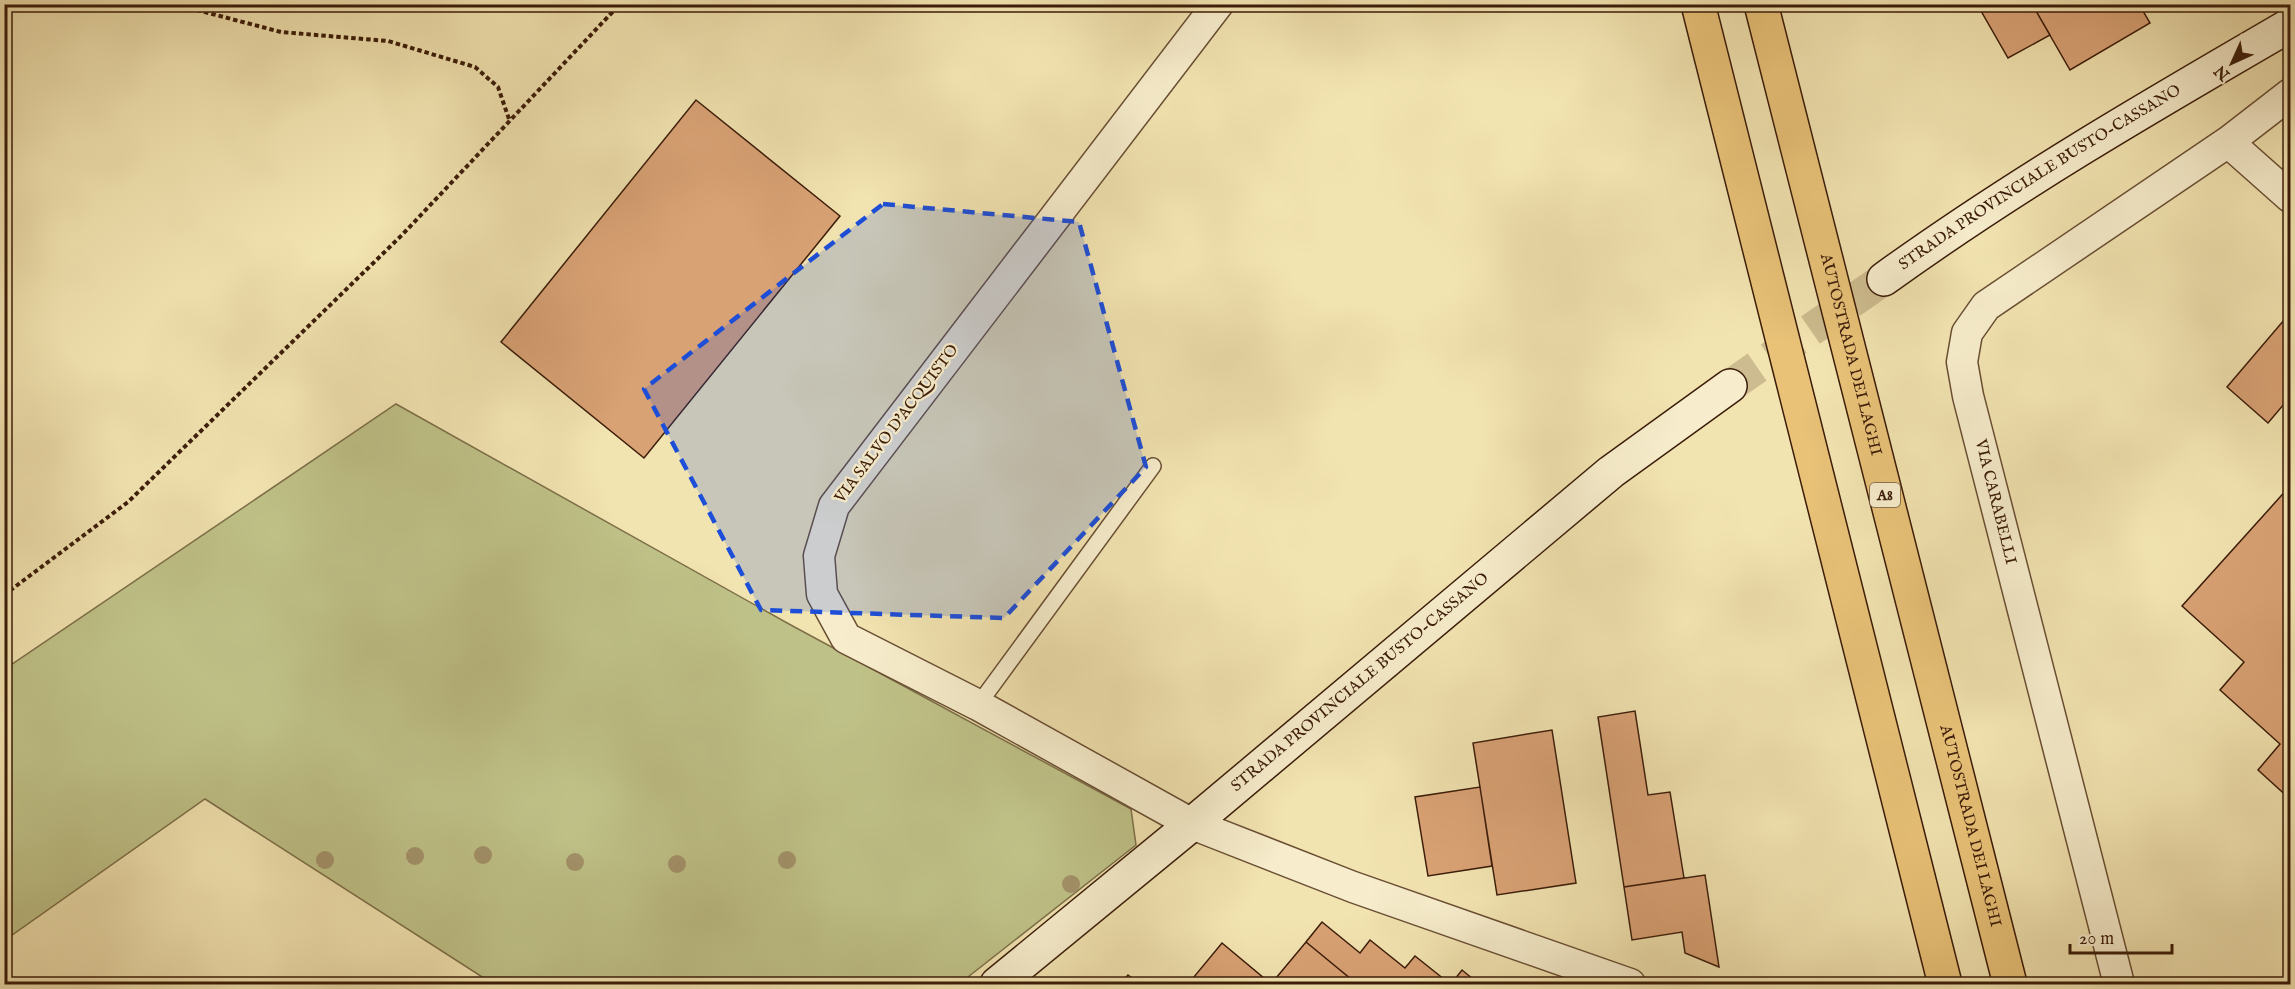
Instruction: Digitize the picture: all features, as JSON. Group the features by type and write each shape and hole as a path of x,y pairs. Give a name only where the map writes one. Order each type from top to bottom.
{"highway":[{"path":"1698,4 1945,984"},
{"name":"AUTOSTRADA DEI LAGHI","path":"1761,4 2010,984"}],"main road":[{"name":"STRADA PROVINCIALE BUSTO-CASSANO","path":"1884,279 1934,243 2053,166 2153,104 2290,25"},
{"name":"STRADA PROVINCIALE BUSTO-CASSANO","path":"997,984 1192,824 1611,472 1730,386"}],"street":[{"name":"VIA SALVO D'ACQUISTO","path":"1218,4 834,506 819,556 822,594 846,638 978,705 1192,824 1353,887 1630,984"},
{"name":"VIA CARABELLI","path":"2119,984 1968,396 1962,363 1967,333 1986,306 2228,142 2290,94"},
{"path":"2228,142 2290,197"}],"lane":[{"path":"978,705 1153,466"}],"path":[{"path":"183,4 197,10 281,32 388,41 475,67 498,87 510,122"},
{"path":"4,595 128,502 402,235 620,4"}],"highlighted area":[{"path":"883,204 1079,222 1146,467 1004,618 761,610 644,389"}],"green space":[{"path":"396,404 789,624 1131,809 1136,845 959,984 484,984 487,980 205,799 5,940 5,669"}],"building":[{"path":"1977,4 2032,4 2050,35 2008,58"},
{"path":"2032,4 2139,4 2150,23 2070,70"},
{"path":"696,100 840,216 644,458 501,342"},
{"path":"2290,313 2290,397 2268,423 2227,387"},
{"path":"2290,486 2290,799 2258,770 2280,744 2220,690 2244,662 2182,606"},
{"path":"1635,711 1648,795 1670,792 1684,878 1624,887 1598,717"},
{"path":"1552,730 1576,883 1497,895 1473,743"},
{"path":"1480,787 1492,866 1428,876 1415,797"},
{"path":"1705,875 1719,967 1685,953 1682,932 1632,940 1624,887"},
{"path":"1322,922 1360,953 1370,940 1405,968 1415,956 1450,984 1357,984 1306,942"},
{"path":"1306,942 1357,984 1271,984"},
{"path":"1222,943 1271,984 1201,984 1193,978"},
{"path":"1462,970 1479,984 1451,984"},
{"path":"1128,975 1140,984 1120,984"}],"tunnel":[{"path":"1730,386 1884,279"}]}
